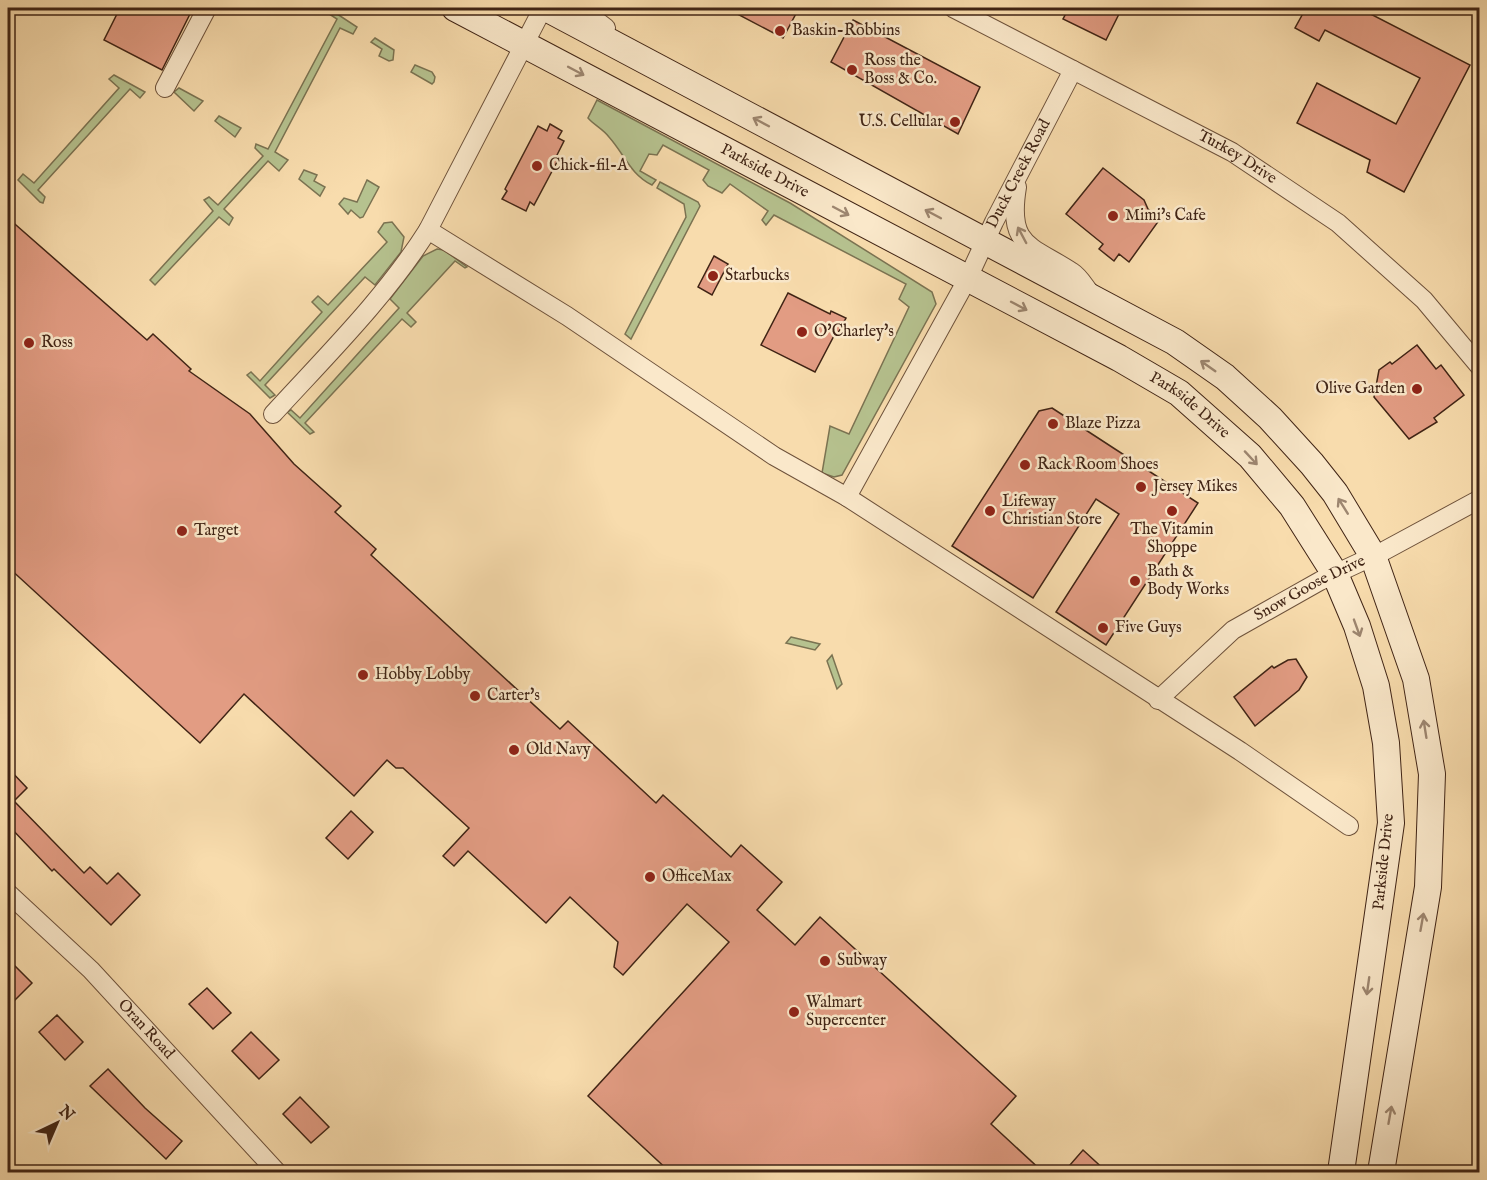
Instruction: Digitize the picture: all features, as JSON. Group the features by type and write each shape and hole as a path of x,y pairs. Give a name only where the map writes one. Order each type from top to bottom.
{"street":[{"path":"165,87 207,8"},
{"name":"Parkside Drive","path":"455,8 968,278 1179,393 1250,456 1292,506 1335,574 1357,626 1376,686 1386,743 1390,823 1341,1173"},
{"path":"273,414 387,288 428,230 544,8 1175,342 1225,377 1270,418 1335,493 1373,556 1416,679 1432,774 1428,887 1381,1173"},
{"path":"580,8 639,57"},
{"name":"Turkey Drive","path":"952,8 1232,152 1338,223 1424,300 1479,367"},
{"name":"Duck Creek Road","path":"847,497 968,278 1073,70"},
{"path":"1019,173 1015,202 1019,234 1033,251 1074,274 1096,300"},
{"path":"428,230 567,316 774,456 847,497 1240,751 1350,826"},
{"name":"Snow Goose Drive","path":"1158,700 1233,630 1479,499"},
{"name":"Oran Road","path":"8,893 91,970 277,1173"}],"green space":[{"path":"328,8 357,27 353,34 340,28 275,152 288,160 279,171 268,161 224,209 233,218 229,225 219,217 155,285 150,280 213,211 204,200 209,197 218,205 263,156 255,148 256,144 268,149 337,19 326,12"},
{"path":"375,38 394,50 393,60 389,61 379,56 382,49 371,42"},
{"path":"415,65 432,72 435,77 432,84 411,72"},
{"path":"114,75 145,92 140,98 130,89 38,190 45,197 43,203 40,202 18,180 23,174 34,183 119,88 109,79"},
{"path":"179,88 203,101 194,111 174,92"},
{"path":"597,100 790,203 932,292 936,304 842,475 834,477 822,473 830,426 849,434 909,307 899,299 906,284 774,215 766,225 762,220 768,211 730,184 722,193 708,186 703,180 709,170 663,145 657,155 649,154 640,171 656,180 652,185 644,181 628,164 607,134 588,118"},
{"path":"219,116 241,128 235,137 215,121"},
{"path":"304,170 317,175 314,181 325,187 320,196 299,179"},
{"path":"367,180 379,187 363,217 360,218 351,210 348,214 339,204 344,198 357,202"},
{"path":"660,182 698,202 700,206 631,339 625,334 686,217 684,204 657,188"},
{"path":"392,222 404,237 401,252 375,285 365,277 265,385 275,395 270,398 247,375 251,372 260,381 322,312 312,302 318,296 328,305 387,242 378,232 384,223"},
{"path":"437,249 444,250 467,267 455,261 407,313 416,322 411,327 402,319 305,423 314,432 310,434 287,412 291,410 300,418 399,308 390,299 423,256"},
{"path":"791,637 820,644 815,650 786,643"},
{"path":"832,655 842,684 837,689 827,661"}],"building":[{"path":"120,8 193,8 162,70 104,40"},
{"path":"726,8 799,8 783,38"},
{"path":"1069,8 1122,8 1106,40 1063,19"},
{"path":"1306,8 1359,8 1470,65 1404,192 1367,172 1370,160 1297,123 1317,83 1396,124 1420,78 1325,30 1319,41 1295,28"},
{"path":"853,20 980,87 958,134 831,62"},
{"name":"Chick-fil-A","path":"550,124 562,131 558,138 564,141 555,159 558,160 534,205 530,202 526,211 502,199 538,126 547,131"},
{"name":"Mimi's Cafe","path":"1103,168 1144,200 1148,209 1160,219 1129,262 1119,254 1114,261 1099,249 1103,244 1066,214"},
{"path":"8,218 147,340 153,334 191,369 189,371 250,414 294,464 341,506 335,512 376,549 371,555 560,729 568,721 656,803 663,795 731,857 741,845 782,882 757,910 795,945 820,917 1016,1096 991,1124 1044,1173 671,1173 588,1096 729,942 687,904 623,975 614,967 618,942 570,897 546,923 468,851 454,866 443,856 469,828 403,768 396,768 387,760 354,796 244,694 200,743 8,567"},
{"name":"Starbucks","path":"714,256 728,264 712,295 698,287"},
{"name":"O'Charley's","path":"788,293 830,314 831,311 846,318 815,372 761,345"},
{"name":"Olive Garden","path":"1417,345 1436,369 1441,365 1464,395 1434,418 1437,422 1409,439 1374,397 1379,370 1390,362 1392,364"},
{"path":"1052,408 1198,503 1106,645 1056,612 1119,514 1096,499 1033,598 952,546 1039,411"},
{"path":"1296,659 1307,677 1299,690 1255,726 1234,697 1272,666 1274,668 1288,660"},
{"path":"8,768 27,788 14,801 84,873 90,867 107,884 118,873 140,895 111,925 54,869 52,871 8,825"},
{"path":"351,811 373,832 348,859 326,838"},
{"path":"8,959 32,983 14,1001 8,995"},
{"path":"207,988 231,1013 213,1029 189,1004"},
{"path":"57,1015 83,1042 65,1060 39,1032"},
{"path":"251,1032 279,1060 259,1079 232,1051"},
{"path":"108,1069 145,1108 182,1141 166,1159 90,1086"},
{"path":"300,1097 329,1127 311,1143 283,1114"},
{"path":"1083,1150 1108,1173 1063,1173"}],"place":[{"name":"Baskin-Robbins","path":"780,31"},
{"name":"Ross the Boss & Co.","path":"852,70"},
{"name":"U.S. Cellular","path":"955,122"},
{"name":"Chick-fil-A","path":"537,166"},
{"name":"Mimi's Cafe","path":"1113,216"},
{"name":"Starbucks","path":"713,276"},
{"name":"O'Charley's","path":"802,332"},
{"name":"Ross","path":"29,343"},
{"name":"Olive Garden","path":"1417,389"},
{"name":"Blaze Pizza","path":"1053,424"},
{"name":"Rack Room Shoes","path":"1025,465"},
{"name":"Jersey Mikes","path":"1141,487"},
{"name":"Lifeway Christian Store","path":"990,511"},
{"name":"The Vitamin Shoppe","path":"1172,511"},
{"name":"Target","path":"182,531"},
{"name":"Bath & Body Works","path":"1135,581"},
{"name":"Five Guys","path":"1103,628"},
{"name":"Hobby Lobby","path":"363,675"},
{"name":"Carter's","path":"475,696"},
{"name":"Old Navy","path":"514,750"},
{"name":"OfficeMax","path":"650,877"},
{"name":"Subway","path":"825,961"},
{"name":"Walmart Supercenter","path":"794,1012"}]}
